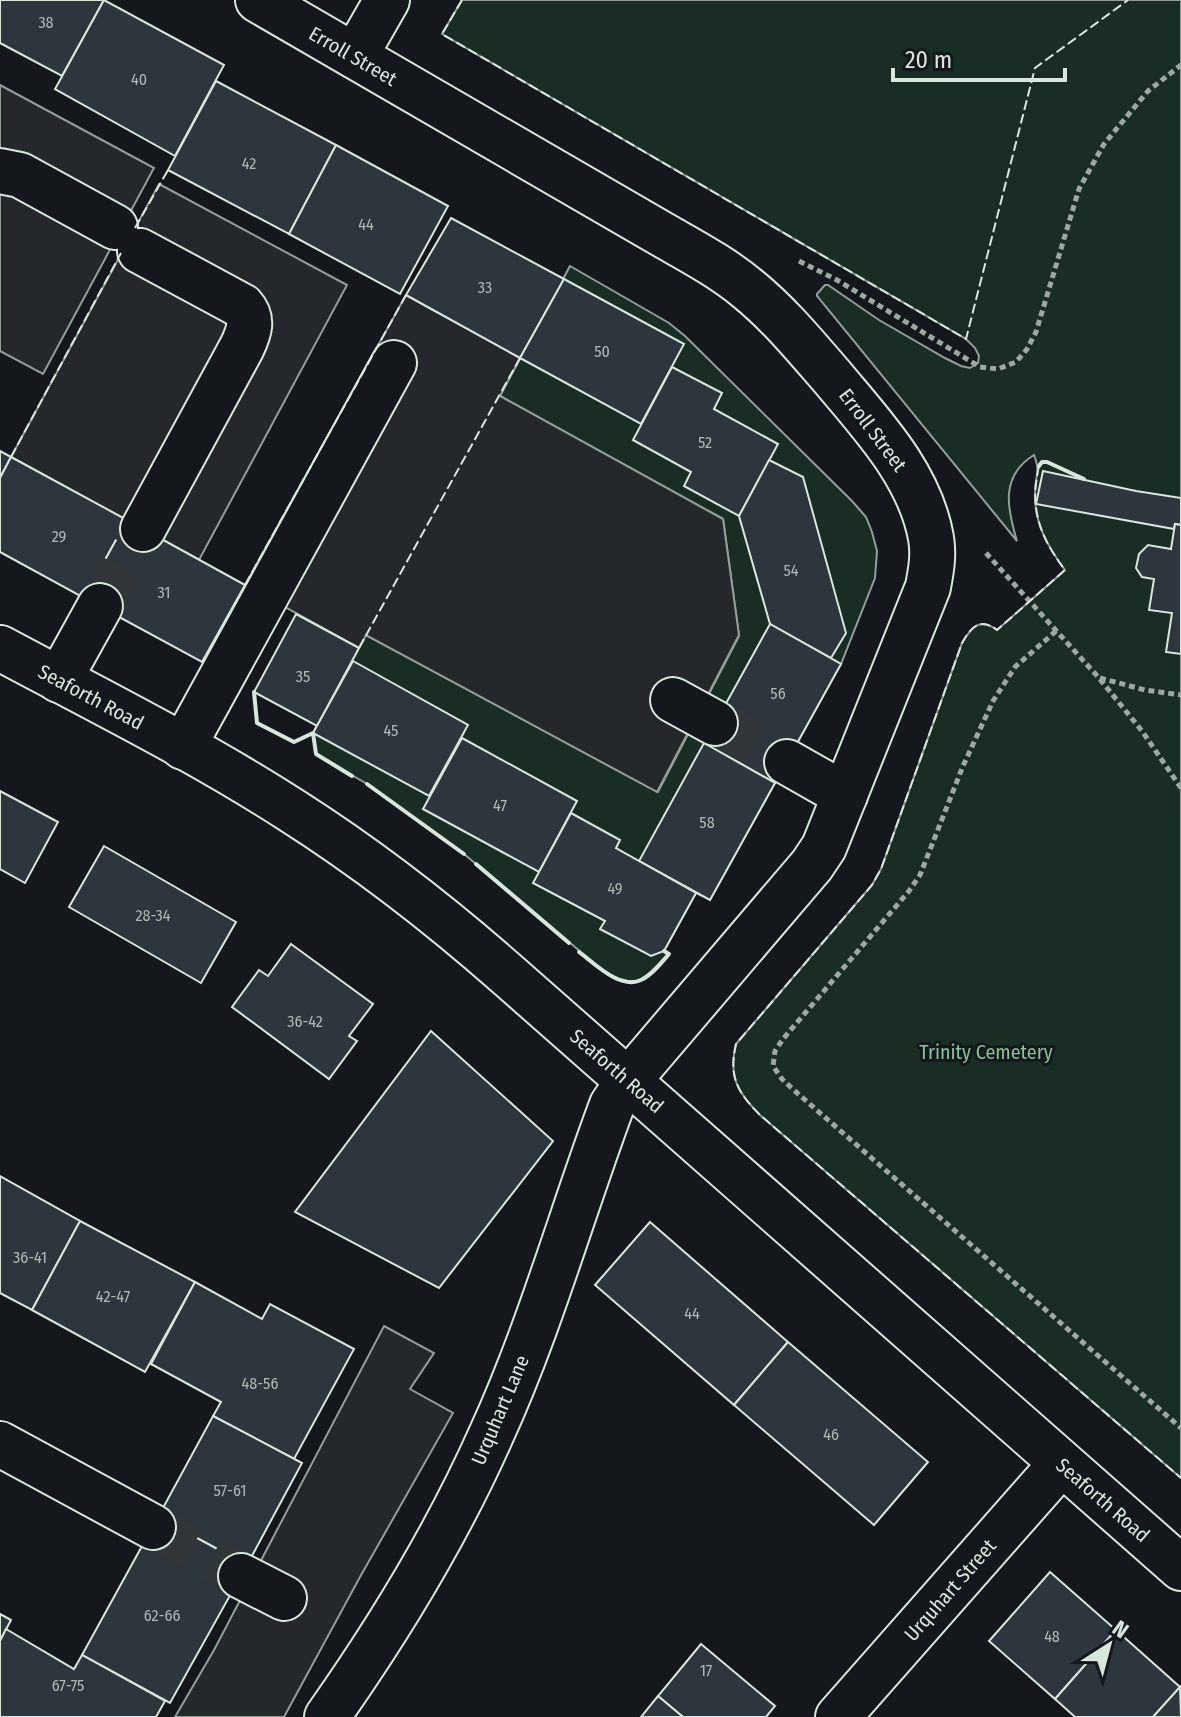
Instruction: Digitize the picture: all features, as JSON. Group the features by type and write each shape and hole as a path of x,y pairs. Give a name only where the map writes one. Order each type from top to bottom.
{"street":[{"name":"Erroll Street","path":"258,0 711,263 747,288 794,333 881,436 908,476 924,511 931,539 932,565 928,587 824,847 628,1081"},
{"path":"355,56 387,0"},
{"path":"0,171 20,175 242,306 248,313 250,323 242,347 143,529"},
{"path":"183,747 394,363"},
{"path":"59,680 100,606"},
{"name":"Seaforth Road","path":"0,648 183,747 291,810 429,908 1181,1568"},
{"path":"673,700 715,723"},
{"path":"787,762 845,795"},
{"name":"Urquhart Lane","path":"327,1717 427,1560 492,1434 549,1287 612,1105 628,1081"},
{"path":"0,1444 153,1527"},
{"name":"Urquhart Street","path":"838,1717 1061,1464"},
{"path":"241,1576 284,1598"}],"path":[{"path":"787,255 837,280 980,367 998,369 1016,362 1036,332 1079,189 1104,144 1148,91 1181,65"},
{"path":"1029,602 1099,678 1142,731 1181,788"},
{"path":"1056,631 1015,667 993,701 963,766 920,875 783,1039 775,1051 773,1066 796,1092 1181,1428"},
{"path":"1099,678 1145,690 1181,695"}],"green space":[{"name":"Trinity Cemetery","path":"462,0 1181,0 1181,1478 760,1115 741,1092 734,1075 736,1044 872,885 881,869 962,643 973,628 981,624 997,630 1065,570 1040,524 1035,504 1037,470 1034,455 1023,463 1011,483 1009,505 1017,541 817,294 828,285 879,320 945,358 970,368 978,363 979,356 966,339 442,34"},
{"path":"570,266 669,323 685,336 852,501 866,517 877,551 875,578 841,664 710,900 696,893 664,951 669,954 648,976 635,981 606,973 464,854 367,784 316,754 313,733 366,635 658,792 739,636 723,519 500,396"}],"shaded area":[{"path":"0,85 154,168 43,374 0,351"},
{"path":"159,184 347,285 199,560 11,457"},
{"path":"406,295 520,358 500,396 723,519 739,635 657,792 366,635 359,648 245,585"},
{"path":"384,1326 434,1353 410,1389 453,1413 284,1717 175,1717 214,1650"}],"building":[{"path":"0,0 104,0 62,76 0,43"},
{"path":"104,0 224,65 175,156 55,89"},
{"path":"216,81 336,145 289,234 168,170"},
{"path":"336,145 448,206 400,294 289,234"},
{"path":"451,218 564,279 520,358 406,295"},
{"path":"564,279 684,344 641,424 520,358"},
{"path":"672,367 722,393 714,409 778,444 739,516 684,486 691,472 633,440"},
{"path":"0,451 11,457 0,478"},
{"path":"11,457 127,520 84,598 0,552 0,478"},
{"path":"769,460 803,477 846,633 831,658 770,624 739,516"},
{"path":"1043,471 1181,498 1181,525 1175,524 1174,529 1036,504"},
{"path":"127,520 245,585 202,662 84,598"},
{"path":"1175,524 1181,525 1181,654 1166,652 1172,613 1149,610 1154,579 1142,577 1136,568 1139,554 1148,545 1171,549"},
{"path":"296,614 359,648 317,726 254,692"},
{"path":"770,624 841,664 775,783 704,743"},
{"path":"353,661 468,725 429,796 313,733"},
{"path":"462,738 577,801 539,872 423,809"},
{"path":"704,743 775,783 710,900 639,861"},
{"path":"0,791 58,822 25,883 0,869"},
{"path":"571,813 620,840 616,848 696,893 664,951 651,956 600,929 605,921 533,883"},
{"path":"104,846 236,922 201,983 69,907"},
{"path":"291,944 373,1004 349,1036 357,1041 329,1079 232,1007 259,970 268,976"},
{"path":"431,1031 553,1141 439,1288 295,1212"},
{"path":"0,1176 80,1221 32,1310 0,1293"},
{"path":"80,1221 195,1282 145,1372 32,1310"},
{"path":"650,1222 788,1342 734,1405 595,1285"},
{"path":"195,1282 262,1319 270,1304 354,1349 294,1459 213,1416 221,1402 151,1364"},
{"path":"788,1342 928,1462 874,1525 734,1405"},
{"path":"213,1416 302,1463 247,1565 158,1517"},
{"path":"158,1517 247,1565 170,1703 82,1655"},
{"path":"1050,1572 1116,1630 1055,1699 989,1641"},
{"path":"0,1614 11,1620 0,1641"},
{"path":"6,1629 74,1669 82,1655 165,1701 156,1717 0,1717 0,1641"},
{"path":"1116,1630 1180,1687 1153,1717 1075,1717 1055,1699"},
{"path":"701,1644 775,1706 766,1717 683,1717 658,1696"},
{"path":"1180,1687 1181,1717 1153,1717"},
{"path":"658,1696 683,1717 641,1717"}],"tunnel":[{"path":"100,606 143,529"},
{"path":"715,723 787,762"},
{"path":"153,1527 241,1576"}],"fence":[{"path":"462,0 442,34 966,339 1035,68 1128,0"},
{"path":"135,228 168,170"},
{"path":"11,457 121,253"},
{"path":"245,585 406,295"},
{"path":"359,648 520,358"},
{"path":"1039,466 1035,496 1039,522 1049,546 1065,570 997,630 981,624 965,637 881,869 872,885 736,1044 734,1075 741,1092 760,1115 1181,1478"}],"wall":[{"path":"1039,466 1047,462 1084,479"},
{"path":"254,692 257,723 294,742 313,733 316,754 352,776"},
{"path":"367,784 464,854"},
{"path":"476,864 569,943"},
{"path":"579,952 608,974 633,982 645,978 656,968 669,954 664,951"}]}
